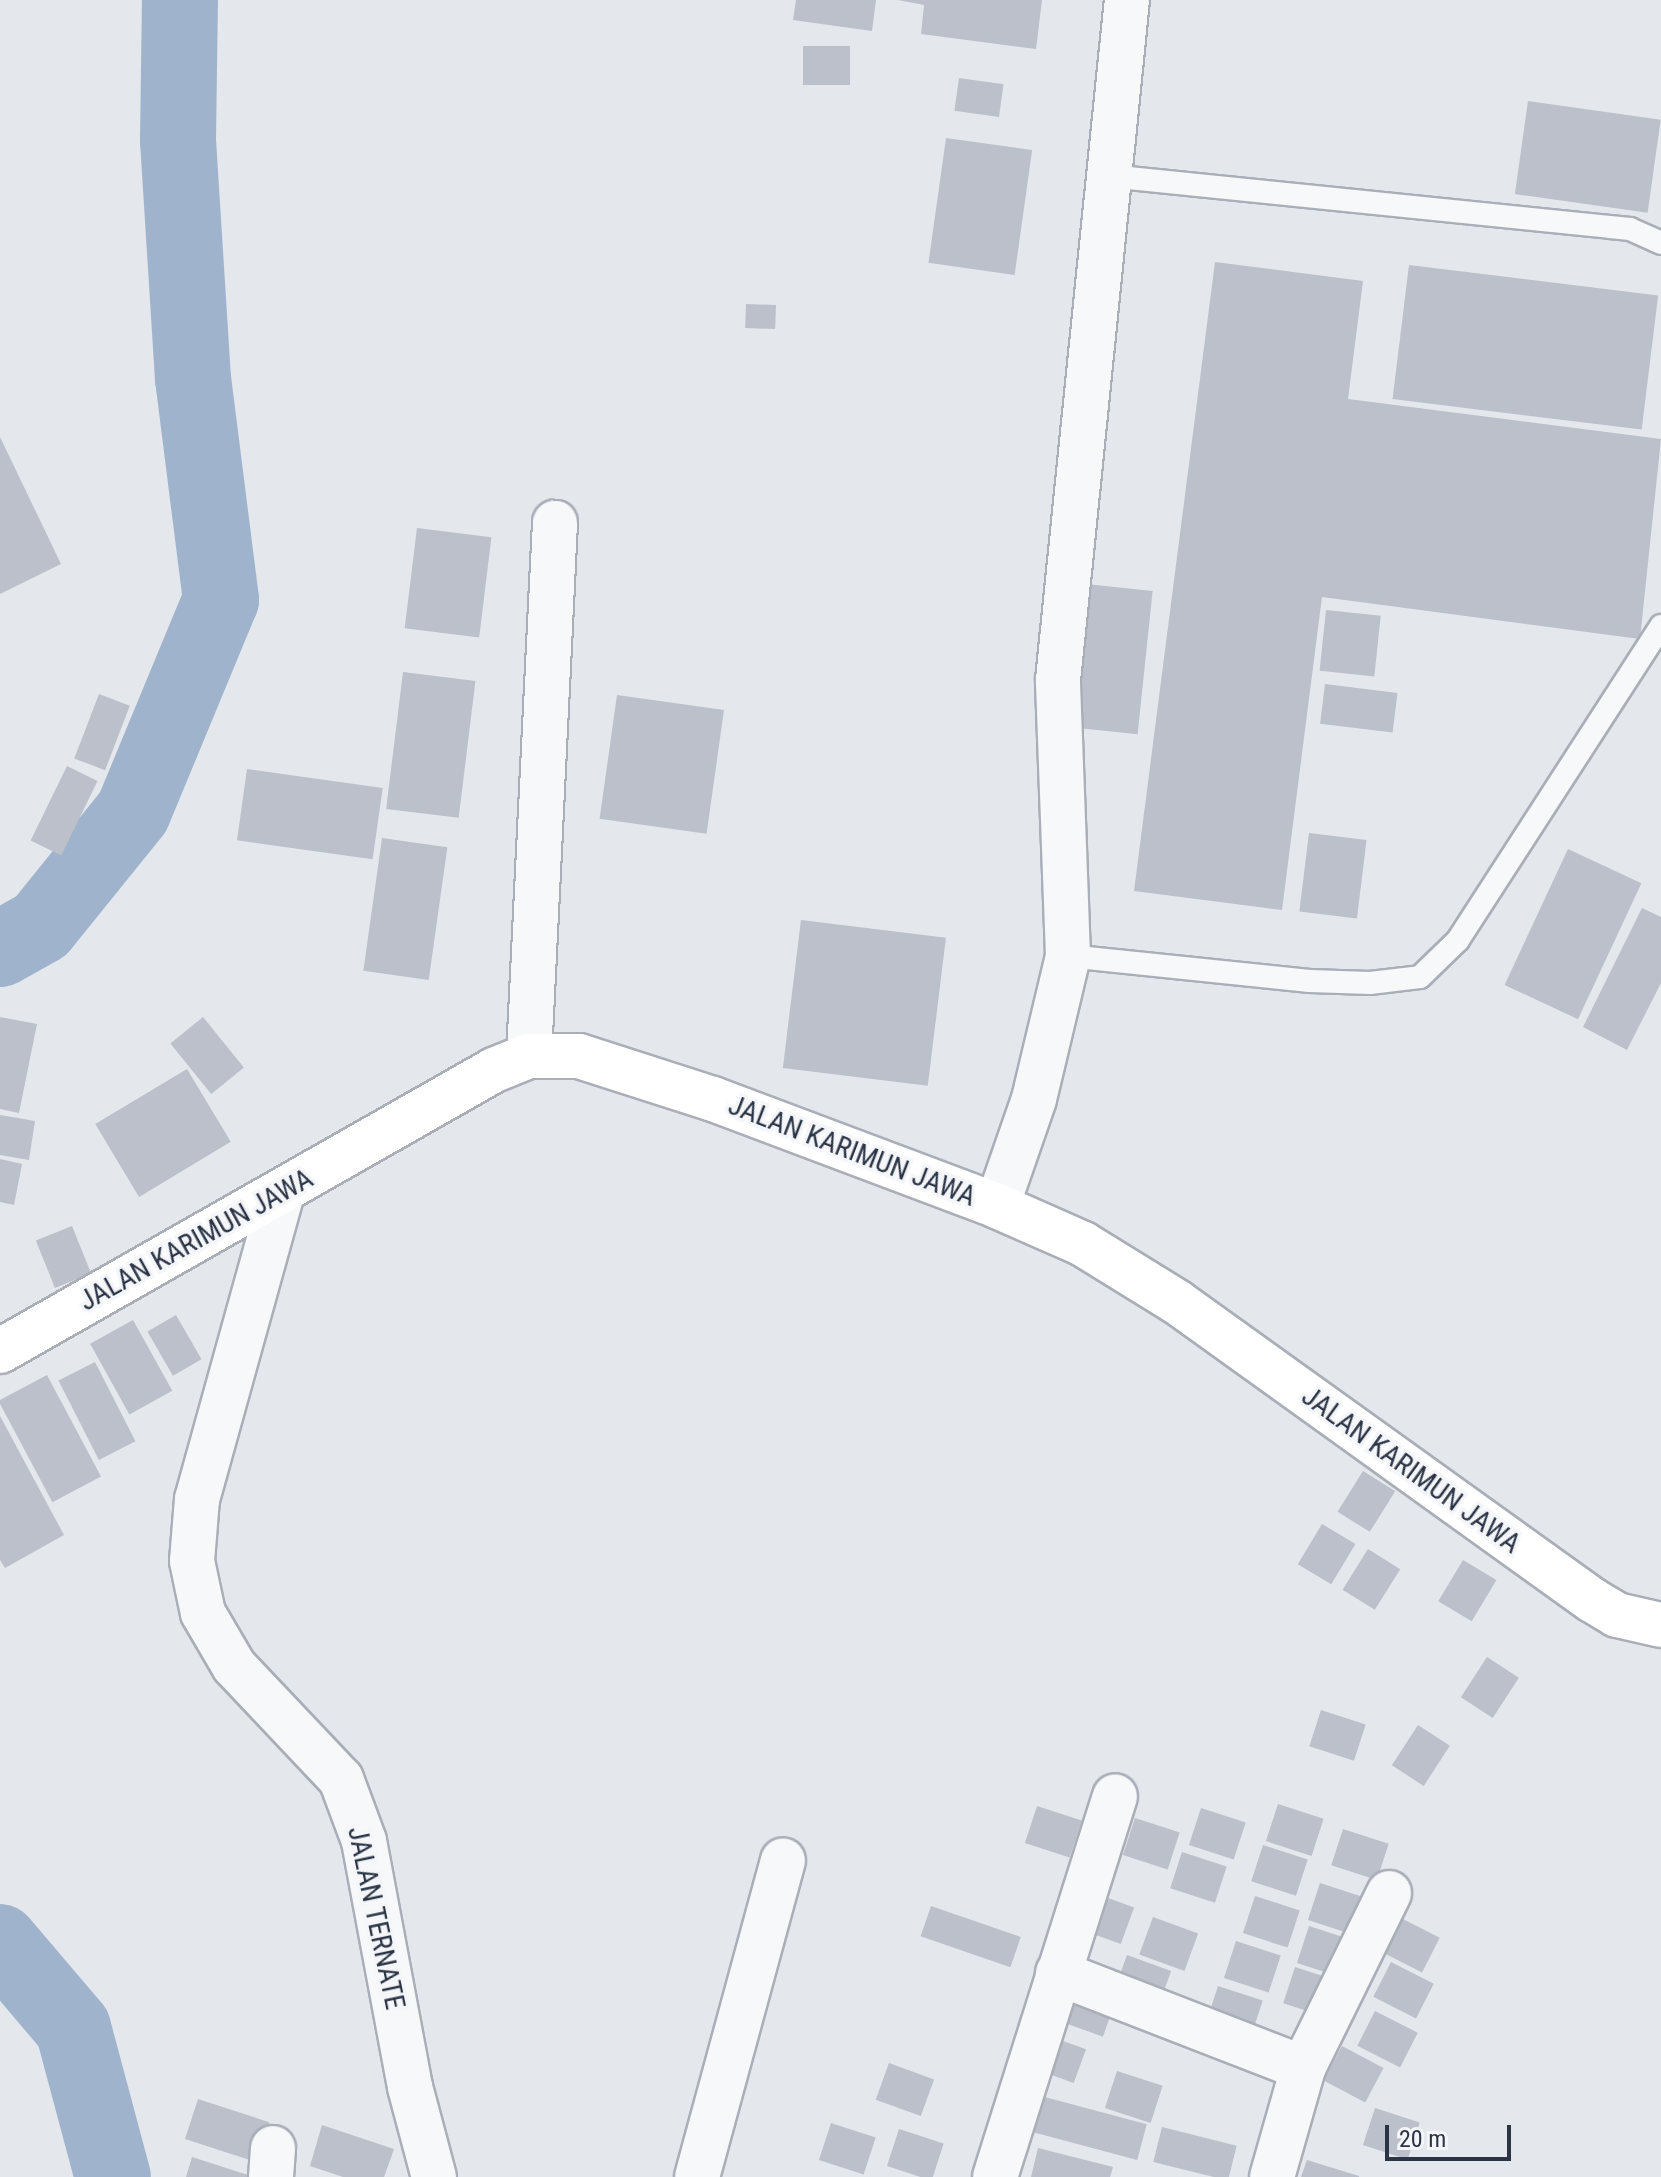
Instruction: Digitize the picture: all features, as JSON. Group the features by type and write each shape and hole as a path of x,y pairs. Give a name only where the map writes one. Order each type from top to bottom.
{"street":[{"path":"997,1206 1034,1099 1068,956 1058,680 1127,0"},
{"path":"529,1056 555,523"},
{"name":"JALAN KARIMUN JAWA","path":"0,1351 494,1070 529,1056 579,1056 621,1065 997,1206 1083,1244 1177,1302 1592,1600 1617,1615 1661,1625"},
{"name":"JALAN TERNATE","path":"282,1193 197,1499 192,1561 203,1613 234,1666 341,1779 364,1841 410,2087 434,2177"},
{"path":"995,2177 1115,1796"},
{"path":"697,2177 783,1860"},
{"path":"1272,2177 1303,2068 1389,1893"},
{"path":"1058,1973 1303,2068"}],"lane":[{"path":"1109,176 1630,229 1661,243"},
{"path":"1068,956 1310,981 1370,983 1420,977 1458,940 1661,626"}],"building":[{"path":"796,0 876,0 872,31 793,20"},
{"path":"898,0 1042,0 1036,49 921,34 924,5"},
{"path":"803,46 850,46 850,85 803,85"},
{"path":"959,78 1004,84 999,117 954,111"},
{"path":"1528,101 1661,120 1648,213 1515,194"},
{"path":"946,138 1032,150 1015,275 928,263"},
{"path":"1215,262 1363,281 1348,399 1661,439 1640,639 1322,597 1282,910 1134,891"},
{"path":"1409,265 1658,296 1642,430 1393,399"},
{"path":"746,304 776,305 775,329 745,328"},
{"path":"0,437 61,564 0,594"},
{"path":"417,528 491,537 479,637 405,628"},
{"path":"1086,584 1153,591 1138,734 1071,727"},
{"path":"1326,610 1381,616 1374,676 1320,671"},
{"path":"403,672 475,681 459,818 386,809"},
{"path":"1325,684 1397,693 1393,733 1320,724"},
{"path":"99,694 130,706 105,770 74,758"},
{"path":"617,695 724,710 707,834 600,819"},
{"path":"67,766 98,781 61,856 31,841"},
{"path":"247,769 383,788 373,859 237,840"},
{"path":"1309,833 1367,840 1357,918 1299,911"},
{"path":"382,838 447,847 429,980 363,971"},
{"path":"1568,849 1641,883 1578,1019 1505,985"},
{"path":"1642,908 1661,917 1661,983 1627,1050 1583,1027"},
{"path":"801,920 946,938 928,1086 783,1068"},
{"path":"0,1017 37,1024 19,1113 0,1109"},
{"path":"203,1017 244,1068 211,1094 170,1043"},
{"path":"187,1069 231,1142 139,1197 95,1124"},
{"path":"0,1115 35,1121 29,1160 0,1155"},
{"path":"0,1159 22,1164 14,1205 0,1202"},
{"path":"72,1226 91,1273 55,1288 36,1241"},
{"path":"176,1315 202,1359 173,1376 147,1332"},
{"path":"133,1320 172,1391 129,1415 90,1344"},
{"path":"95,1362 135,1441 99,1460 58,1381"},
{"path":"47,1375 101,1477 52,1502 0,1404 0,1400"},
{"path":"0,1416 64,1535 5,1568 0,1560"},
{"path":"1363,1471 1395,1491 1370,1532 1338,1512"},
{"path":"1322,1524 1355,1544 1331,1584 1298,1564"},
{"path":"1368,1549 1400,1569 1375,1610 1343,1590"},
{"path":"1463,1560 1496,1580 1472,1621 1438,1601"},
{"path":"1487,1657 1519,1678 1493,1718 1461,1697"},
{"path":"1321,1710 1366,1725 1354,1761 1309,1746"},
{"path":"1418,1725 1450,1746 1424,1786 1392,1765"},
{"path":"1278,1804 1324,1819 1312,1856 1266,1841"},
{"path":"1037,1806 1082,1821 1070,1858 1025,1843"},
{"path":"1201,1808 1246,1823 1234,1860 1189,1845"},
{"path":"1135,1818 1180,1833 1168,1870 1123,1855"},
{"path":"1343,1829 1389,1844 1377,1880 1331,1865"},
{"path":"1263,1845 1308,1860 1296,1896 1251,1881"},
{"path":"1182,1852 1227,1867 1215,1903 1170,1888"},
{"path":"1320,1883 1365,1898 1353,1935 1308,1920"},
{"path":"1089,1891 1134,1907 1121,1944 1076,1928"},
{"path":"1255,1896 1300,1911 1288,1948 1243,1933"},
{"path":"931,1906 1021,1937 1010,1967 921,1936"},
{"path":"1397,1916 1440,1938 1422,1973 1379,1951"},
{"path":"1153,1917 1198,1933 1184,1971 1139,1955"},
{"path":"1309,1926 1354,1941 1342,1978 1297,1963"},
{"path":"1236,1941 1281,1956 1269,1993 1224,1978"},
{"path":"1127,1955 1171,1971 1158,2007 1114,1991"},
{"path":"1391,1962 1434,1984 1416,2019 1373,1997"},
{"path":"1295,1967 1340,1982 1328,2018 1283,2003"},
{"path":"1072,1984 1116,2000 1103,2037 1059,2021"},
{"path":"1218,1986 1263,2001 1251,2037 1206,2022"},
{"path":"1375,2011 1418,2033 1400,2068 1357,2046"},
{"path":"1055,2038 1086,2049 1074,2083 1043,2072"},
{"path":"1342,2046 1383,2068 1365,2103 1324,2080"},
{"path":"889,2063 934,2079 921,2116 876,2100"},
{"path":"1117,2071 1163,2086 1151,2123 1105,2108"},
{"path":"1026,2092 1147,2124 1137,2160 1016,2128"},
{"path":"198,2099 269,2122 256,2162 185,2139"},
{"path":"1375,2108 1420,2123 1408,2160 1363,2145"},
{"path":"831,2123 876,2138 864,2175 819,2160"},
{"path":"322,2125 394,2149 384,2177 343,2177 310,2166"},
{"path":"1162,2127 1237,2146 1229,2177 1214,2177 1153,2162"},
{"path":"899,2129 944,2144 933,2177 921,2177 887,2166"},
{"path":"1038,2148 1113,2167 1110,2177 1031,2177"},
{"path":"192,2157 251,2176 251,2177 186,2177"},
{"path":"1307,2160 1359,2176 1359,2177 1301,2177"}],"waterway":[{"path":"0,949 41,926 133,812 221,600 193,379 178,140 180,0"},
{"path":"0,1942 73,2028 113,2177"}]}
